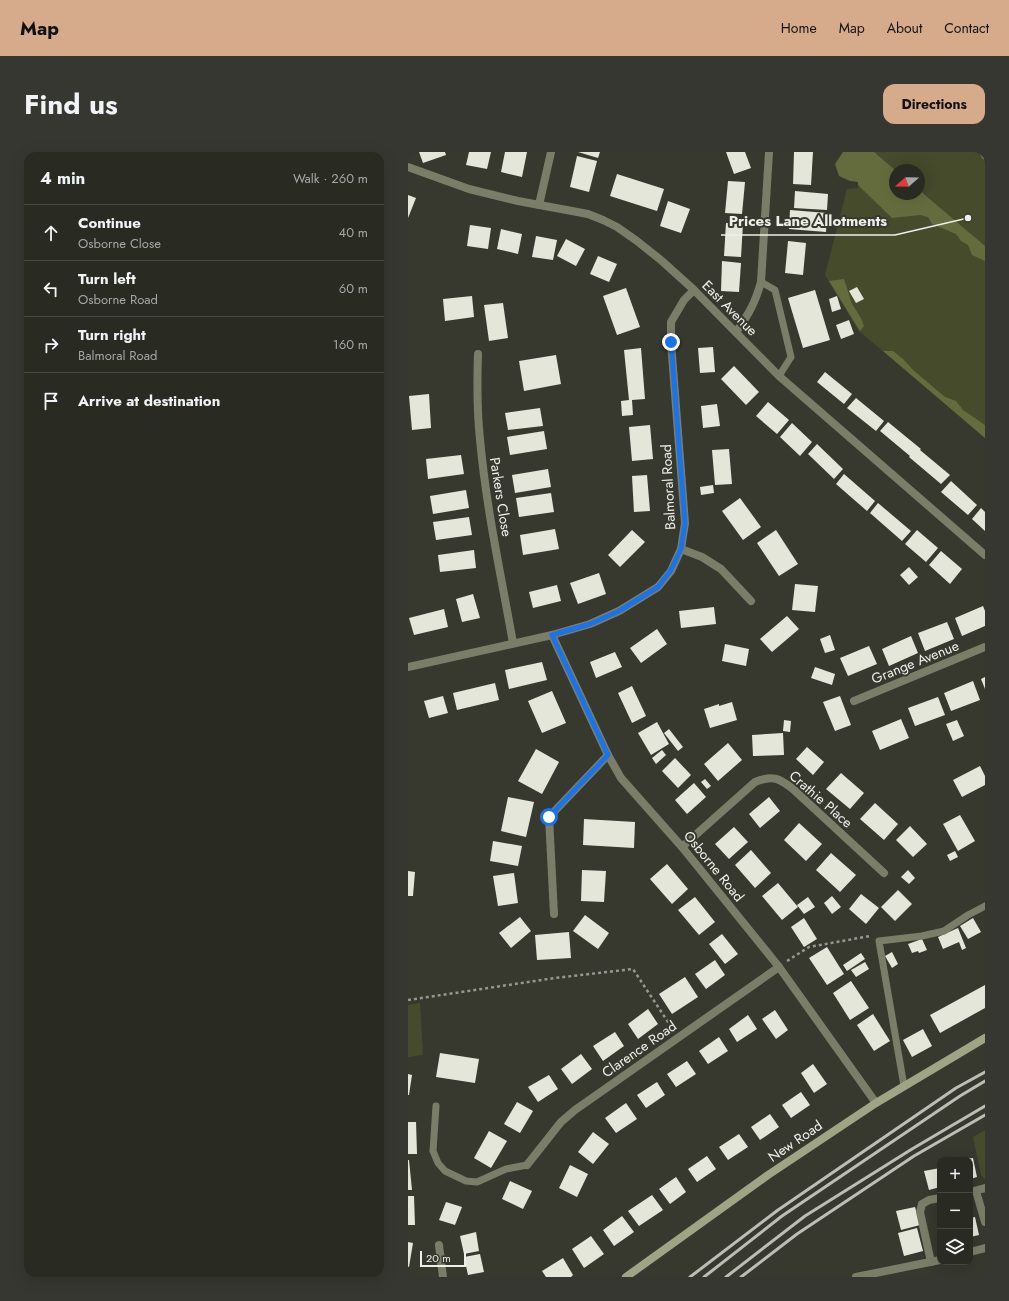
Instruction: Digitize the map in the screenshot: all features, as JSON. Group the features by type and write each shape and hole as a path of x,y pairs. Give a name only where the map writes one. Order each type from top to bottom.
{"main road":[{"name":"New Road","path":"626,1277 768,1175 876,1103 985,1038"}],"street":[{"path":"538,205 552,152"},
{"path":"736,332 749,314 756,299 761,282 769,152"},
{"name":"East Avenue","path":"408,167 469,189 518,201 588,214 612,225 637,241 694,290 779,376 985,555"},
{"name":"Balmoral Road","path":"408,667 552,635 596,621 619,611 658,587 671,570 681,549 685,523 671,342 671,322 684,300 694,290"},
{"name":"Parkers Close","path":"478,354 477,393 481,452 512,643"},
{"path":"681,549 702,557 721,569 750,601"},
{"name":"Osborne Road","path":"552,635 608,755 621,778 682,847 779,967 876,1103"},
{"name":"Grange Avenue","path":"854,701 985,647"},
{"path":"554,914 549,817 608,755"},
{"name":"Crathie Place","path":"682,847 755,782 765,778 774,778 783,780 884,873"},
{"name":"Clarence Road","path":"527,1166 561,1122 570,1114 779,967"},
{"path":"985,1188 973,1191 985,1222"},
{"path":"931,1262 920,1212 922,1204 929,1200 937,1199"},
{"path":"439,1245 443,1277"},
{"path":"973,1251 985,1248"},
{"path":"856,1277 937,1261"}],"lane":[{"path":"983,152 985,156"},
{"path":"761,282 775,290 791,357 779,376"},
{"path":"904,1086 879,940 922,936 944,931 985,906"},
{"path":"436,1106 433,1151 438,1163 445,1171 466,1181 476,1182 506,1169 527,1166"}],"path":[{"path":"779,967 809,946 874,936 879,940"},
{"path":"408,1000 555,978 633,969 678,1037"}],"green space":[{"path":"843,152 874,152 889,165 889,200 925,200 925,195 985,246 985,261 972,255 968,245 961,241 956,234 932,224 928,217 920,215 892,218 858,185 858,182 850,181 839,176 835,164"},
{"path":"860,152 985,152 985,438 858,330 825,275 847,189 858,188"},
{"path":"844,279 852,304 864,326 860,331 829,281"},
{"path":"883,351 893,351 945,397 956,401 963,410 985,425 985,438"},
{"path":"420,1003 423,1055 408,1057 408,1005"},
{"path":"985,1130 985,1179 981,1175 973,1137"}],"building":[{"path":"419,152 445,152 446,155 423,163"},
{"path":"469,152 491,152 487,169 466,165"},
{"path":"505,152 527,152 522,177 501,172"},
{"path":"578,152 600,152 598,158"},
{"path":"726,152 745,152 751,168 734,174"},
{"path":"794,152 813,152 811,185 793,184"},
{"path":"577,156 597,161 589,192 570,187"},
{"path":"617,174 664,189 657,211 610,196"},
{"path":"728,181 745,182 742,214 725,213"},
{"path":"795,191 828,194 827,210 794,208"},
{"path":"408,195 416,198 408,218"},
{"path":"668,201 690,209 681,233 660,226"},
{"path":"790,210 827,213 826,232 789,229"},
{"path":"726,223 743,224 741,257 724,256"},
{"path":"470,225 491,228 488,249 467,246"},
{"path":"501,229 522,234 518,254 497,249"},
{"path":"536,236 557,240 553,260 532,257"},
{"path":"566,239 585,249 576,266 557,256"},
{"path":"788,241 806,243 803,275 785,273"},
{"path":"598,256 617,264 609,282 590,274"},
{"path":"722,261 741,263 739,292 721,291"},
{"path":"857,287 864,299 856,303 849,291"},
{"path":"626,288 640,327 617,335 603,296"},
{"path":"815,290 830,340 803,348 788,298"},
{"path":"472,296 474,317 445,321 443,299"},
{"path":"837,296 841,309 832,312 829,299"},
{"path":"503,303 508,338 489,341 484,305"},
{"path":"849,320 854,334 841,339 836,325"},
{"path":"713,347 715,372 700,373 698,348"},
{"path":"641,348 645,399 632,400 633,415 622,416 621,401 629,400 624,350"},
{"path":"556,355 561,384 524,391 519,361"},
{"path":"734,366 759,392 746,405 721,379"},
{"path":"825,372 852,394 844,404 817,382"},
{"path":"429,394 431,428 412,430 409,396"},
{"path":"856,398 884,421 876,431 847,408"},
{"path":"768,402 789,420 777,434 756,416"},
{"path":"717,404 720,426 703,428 701,406"},
{"path":"540,408 543,426 508,430 505,413"},
{"path":"888,422 950,475 941,484 880,431"},
{"path":"792,423 812,442 800,456 780,437"},
{"path":"650,425 653,459 632,461 629,427"},
{"path":"544,431 547,449 510,455 507,437"},
{"path":"817,444 843,469 834,479 808,454"},
{"path":"729,449 732,484 715,485 712,450"},
{"path":"461,455 464,474 428,479 426,459"},
{"path":"548,469 551,487 515,493 512,475"},
{"path":"844,474 875,501 867,511 836,484"},
{"path":"647,475 650,511 634,512 632,476"},
{"path":"951,481 977,505 968,515 941,492"},
{"path":"713,485 714,493 701,495 700,487"},
{"path":"466,490 469,508 433,514 430,496"},
{"path":"551,493 554,512 519,517 516,498"},
{"path":"740,498 761,527 743,540 722,511"},
{"path":"878,503 911,531 902,541 870,513"},
{"path":"981,508 985,512 985,531 972,519"},
{"path":"469,517 472,535 436,540 433,522"},
{"path":"555,529 559,549 523,555 520,535"},
{"path":"632,530 645,542 620,567 608,555"},
{"path":"776,530 798,564 779,576 757,543"},
{"path":"917,530 938,548 926,562 905,544"},
{"path":"474,550 476,568 440,572 438,555"},
{"path":"941,551 962,569 950,584 929,565"},
{"path":"909,567 918,577 909,585 900,575"},
{"path":"599,573 606,594 578,604 570,583"},
{"path":"795,584 818,586 815,612 792,610"},
{"path":"557,585 561,601 533,608 529,592"},
{"path":"473,594 480,618 462,622 456,599"},
{"path":"983,606 985,611 985,626 962,636 955,618"},
{"path":"714,607 716,624 681,628 679,611"},
{"path":"444,609 448,627 414,635 409,618"},
{"path":"787,616 799,629 772,652 760,639"},
{"path":"947,622 954,639 925,651 918,633"},
{"path":"657,629 667,644 641,663 630,648"},
{"path":"830,635 835,650 825,653 820,639"},
{"path":"911,636 918,653 889,666 882,649"},
{"path":"725,644 749,649 746,666 722,661"},
{"path":"869,646 877,664 848,676 840,658"},
{"path":"615,652 622,667 596,678 590,662"},
{"path":"542,662 547,680 509,689 505,670"},
{"path":"815,667 835,674 832,685 811,678"},
{"path":"985,677 985,689 981,679"},
{"path":"973,681 980,700 951,711 944,693"},
{"path":"495,683 499,700 457,710 453,693"},
{"path":"632,686 646,716 632,723 618,693"},
{"path":"552,691 566,723 542,733 528,701"},
{"path":"443,696 448,713 429,718 424,701"},
{"path":"840,696 851,725 835,731 823,702"},
{"path":"938,697 945,715 915,726 908,708"},
{"path":"732,702 737,720 710,728 704,709 719,704 719,706"},
{"path":"901,719 909,738 880,750 872,731"},
{"path":"784,720 791,721 790,732 783,731"},
{"path":"957,720 964,736 953,741 946,724"},
{"path":"657,722 669,744 651,755 638,733"},
{"path":"669,729 683,747 678,751 664,733"},
{"path":"783,733 784,755 753,756 752,735"},
{"path":"728,743 742,760 718,781 704,764"},
{"path":"807,747 824,762 813,775 796,759"},
{"path":"536,749 559,762 542,794 518,781"},
{"path":"662,750 666,755 656,764 652,758"},
{"path":"675,758 691,775 678,788 662,771"},
{"path":"980,766 985,776 985,785 962,797 953,780"},
{"path":"841,773 864,793 850,809 826,789"},
{"path":"705,779 711,786 707,789 701,782"},
{"path":"694,783 706,797 687,814 675,800"},
{"path":"508,797 534,802 526,837 501,831"},
{"path":"769,797 780,811 760,828 749,814"},
{"path":"875,803 898,824 884,840 860,819"},
{"path":"960,815 975,841 958,851 943,824"},
{"path":"584,819 635,822 634,848 583,845"},
{"path":"799,823 822,844 806,861 784,840"},
{"path":"910,826 927,844 913,857 896,840"},
{"path":"734,827 748,842 729,859 715,844"},
{"path":"493,841 522,846 518,866 490,861"},
{"path":"751,850 771,873 755,888 735,865"},
{"path":"955,851 958,857 950,861 947,855"},
{"path":"831,853 856,875 840,892 816,870"},
{"path":"667,864 688,889 672,904 650,879"},
{"path":"582,870 606,871 604,902 581,901"},
{"path":"908,870 915,878 909,884 901,877"},
{"path":"408,871 415,872 413,896 408,896"},
{"path":"514,873 518,903 498,906 493,876"},
{"path":"778,883 798,907 782,920 762,896"},
{"path":"898,890 912,904 895,921 881,907"},
{"path":"861,894 879,908 866,924 849,909"},
{"path":"832,896 841,907 832,914 824,903"},
{"path":"695,897 715,922 699,935 678,910"},
{"path":"808,897 815,907 804,914 797,905"},
{"path":"585,915 609,933 598,949 573,931"},
{"path":"520,917 531,931 511,948 499,933"},
{"path":"804,918 817,939 804,947 791,927"},
{"path":"973,918 981,932 968,939 960,926"},
{"path":"958,928 966,948 962,950 959,942 943,949 938,937"},
{"path":"569,932 571,958 537,960 535,935"},
{"path":"722,934 738,954 725,964 709,944"},
{"path":"922,939 927,950 919,953 918,951 912,953 908,944"},
{"path":"827,947 844,974 827,985 809,958"},
{"path":"892,952 898,964 892,968 885,956"},
{"path":"861,953 865,959 847,971 843,965"},
{"path":"715,960 725,975 706,989 695,974"},
{"path":"865,962 869,969 856,977 851,970"},
{"path":"685,977 698,997 672,1014 659,994"},
{"path":"851,981 869,1008 850,1020 833,993"},
{"path":"985,985 985,1008 940,1033 930,1015"},
{"path":"648,1009 658,1024 638,1039 628,1024"},
{"path":"775,1010 788,1030 776,1039 762,1019"},
{"path":"873,1014 890,1041 874,1051 857,1025"},
{"path":"748,1015 757,1029 737,1042 729,1029"},
{"path":"923,1029 932,1046 912,1057 903,1040"},
{"path":"615,1032 624,1046 603,1061 593,1046"},
{"path":"719,1037 728,1051 708,1064 699,1051"},
{"path":"440,1053 479,1059 475,1083 436,1077"},
{"path":"581,1054 592,1069 572,1084 561,1069"},
{"path":"687,1061 696,1074 676,1087 667,1074"},
{"path":"813,1064 827,1084 814,1093 801,1073"},
{"path":"408,1074 412,1075 409,1095 408,1095"},
{"path":"549,1075 558,1089 538,1102 528,1087"},
{"path":"657,1082 665,1095 646,1108 637,1095"},
{"path":"801,1092 810,1105 791,1118 782,1105"},
{"path":"517,1102 533,1111 520,1133 504,1124"},
{"path":"626,1103 637,1119 616,1133 605,1118"},
{"path":"770,1114 779,1127 760,1140 751,1127"},
{"path":"408,1122 416,1122 417,1154 408,1154"},
{"path":"489,1131 507,1141 491,1168 474,1158"},
{"path":"593,1132 609,1144 593,1164 578,1152"},
{"path":"739,1134 748,1147 728,1160 719,1147"},
{"path":"707,1156 716,1169 697,1182 688,1169"},
{"path":"973,1158 977,1177 973,1178"},
{"path":"409,1160 412,1190 408,1190"},
{"path":"570,1165 588,1174 577,1197 559,1188"},
{"path":"937,1169 937,1188 929,1190 924,1171"},
{"path":"676,1177 686,1192 670,1204 659,1189"},
{"path":"510,1181 532,1191 523,1209 502,1199"},
{"path":"652,1195 663,1210 639,1226 628,1211"},
{"path":"408,1196 414,1196 415,1225 408,1225"},
{"path":"446,1202 462,1207 455,1225 439,1220"},
{"path":"915,1207 920,1225 901,1230 896,1211"},
{"path":"622,1216 634,1232 614,1246 603,1230"},
{"path":"973,1217 975,1217 979,1235 973,1236 973,1229"},
{"path":"917,1228 923,1251 904,1256 898,1233"},
{"path":"476,1232 479,1251 464,1254 460,1236"},
{"path":"591,1236 604,1254 584,1268 572,1249"},
{"path":"408,1242 413,1243 409,1267 408,1267"},
{"path":"480,1254 484,1272 468,1275 464,1257"},
{"path":"563,1258 573,1275 571,1277 546,1277 542,1271"}],"railway":[{"path":"690,1277 778,1210 956,1088 985,1072"},
{"path":"704,1277 782,1216 960,1096 985,1081"},
{"path":"726,1277 805,1216 912,1149 985,1106"},
{"path":"741,1277 797,1234 914,1156 985,1115"}],"place":[{"name":"Prices Lane Allotments","path":"968,218"}],"route":[{"path":"549,817 608,755 552,635 590,624 619,611 643,597 658,587 671,570 681,549 685,523 671,342"}]}
